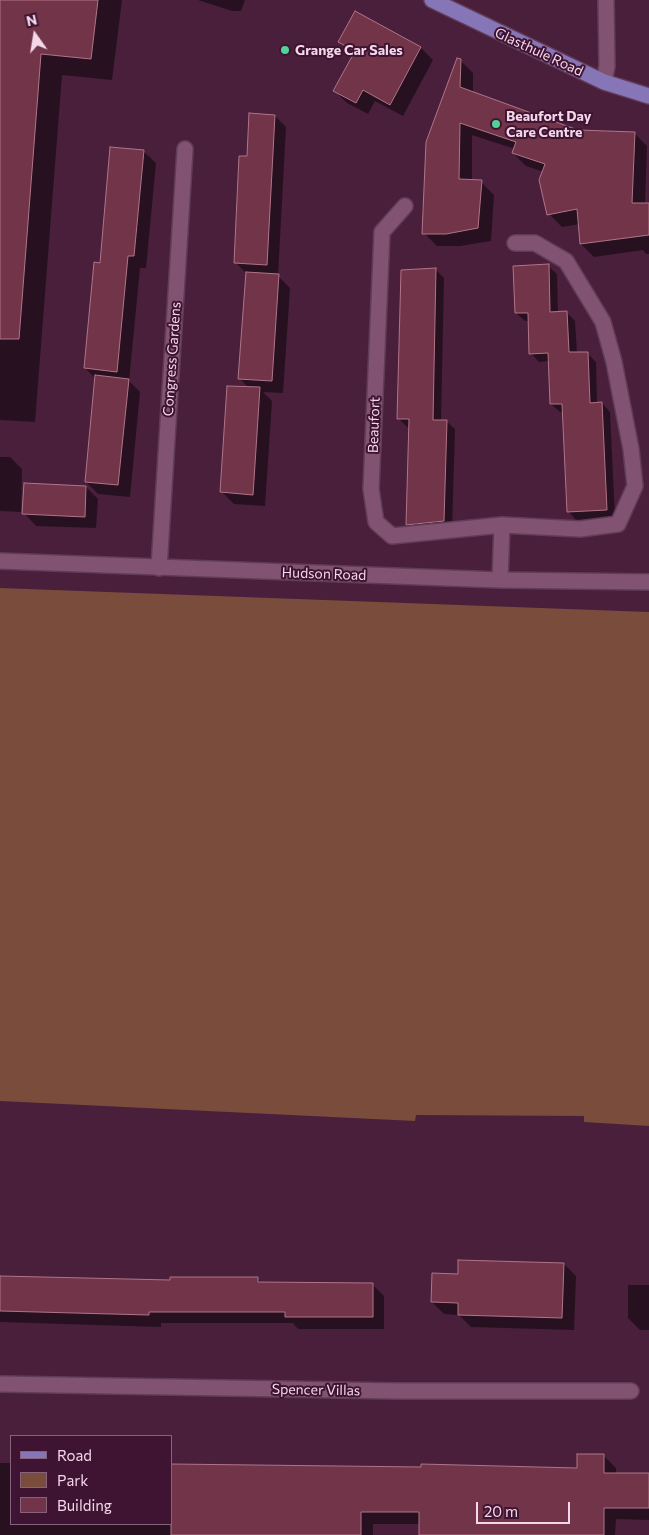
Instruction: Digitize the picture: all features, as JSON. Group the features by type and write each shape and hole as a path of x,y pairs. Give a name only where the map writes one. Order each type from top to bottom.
{"main road":[{"name":"Glasthule Road","path":"432,0 604,82 649,96"}],"street":[{"path":"604,82 607,66 606,0"},
{"name":"Congress Gardens","path":"159,568 185,149"},
{"name":"Beaufort","path":"404,206 382,232 371,489 376,522 392,536 502,525 580,529 618,524 635,486 632,449 614,362 603,322 566,262 535,243 515,243"},
{"path":"500,580 502,525"},
{"name":"Hudson Road","path":"0,561 500,580 649,582"},
{"name":"Spencer Villas","path":"0,1384 396,1391 631,1391"}],"green space":[{"path":"0,588 649,612 649,1126 584,1122 584,1116 416,1115 415,1121 0,1101"}],"building":[{"path":"0,0 98,0 91,59 41,54 19,339 0,339"},
{"path":"355,11 421,47 390,105 363,90 356,103 333,91 355,51 338,42"},
{"path":"457,58 461,59 460,87 578,130 635,132 632,203 649,203 649,235 580,244 577,209 547,215 539,180 545,164 512,153 516,142 460,123 459,179 482,180 478,228 446,234 422,234 426,142"},
{"path":"249,113 275,115 267,265 234,263 239,156 247,156"},
{"path":"110,147 144,150 134,256 128,256 117,372 84,368 94,262 100,263"},
{"path":"549,264 550,312 567,311 569,352 588,352 590,403 602,402 607,510 567,512 562,404 550,404 548,353 529,354 528,313 515,313 513,266"},
{"path":"436,268 433,420 447,420 444,521 406,525 409,419 397,419 401,270"},
{"path":"246,272 279,274 272,381 238,379"},
{"path":"95,375 129,379 118,485 85,482"},
{"path":"227,386 260,387 253,495 220,492"},
{"path":"24,483 86,486 85,517 22,514"},
{"path":"458,1260 564,1263 562,1318 458,1315 458,1303 431,1302 432,1273 458,1274"},
{"path":"0,1276 170,1280 170,1277 258,1277 258,1282 373,1283 373,1317 285,1317 285,1312 149,1312 149,1315 0,1311"},
{"path":"577,1454 604,1454 604,1473 649,1473 649,1508 604,1508 604,1535 419,1535 419,1512 361,1512 361,1535 171,1535 172,1464 421,1467 421,1464 577,1468"}],"place":[{"name":"Grange Car Sales","path":"285,50"},
{"name":"Beaufort Day Care Centre","path":"496,124"}]}
